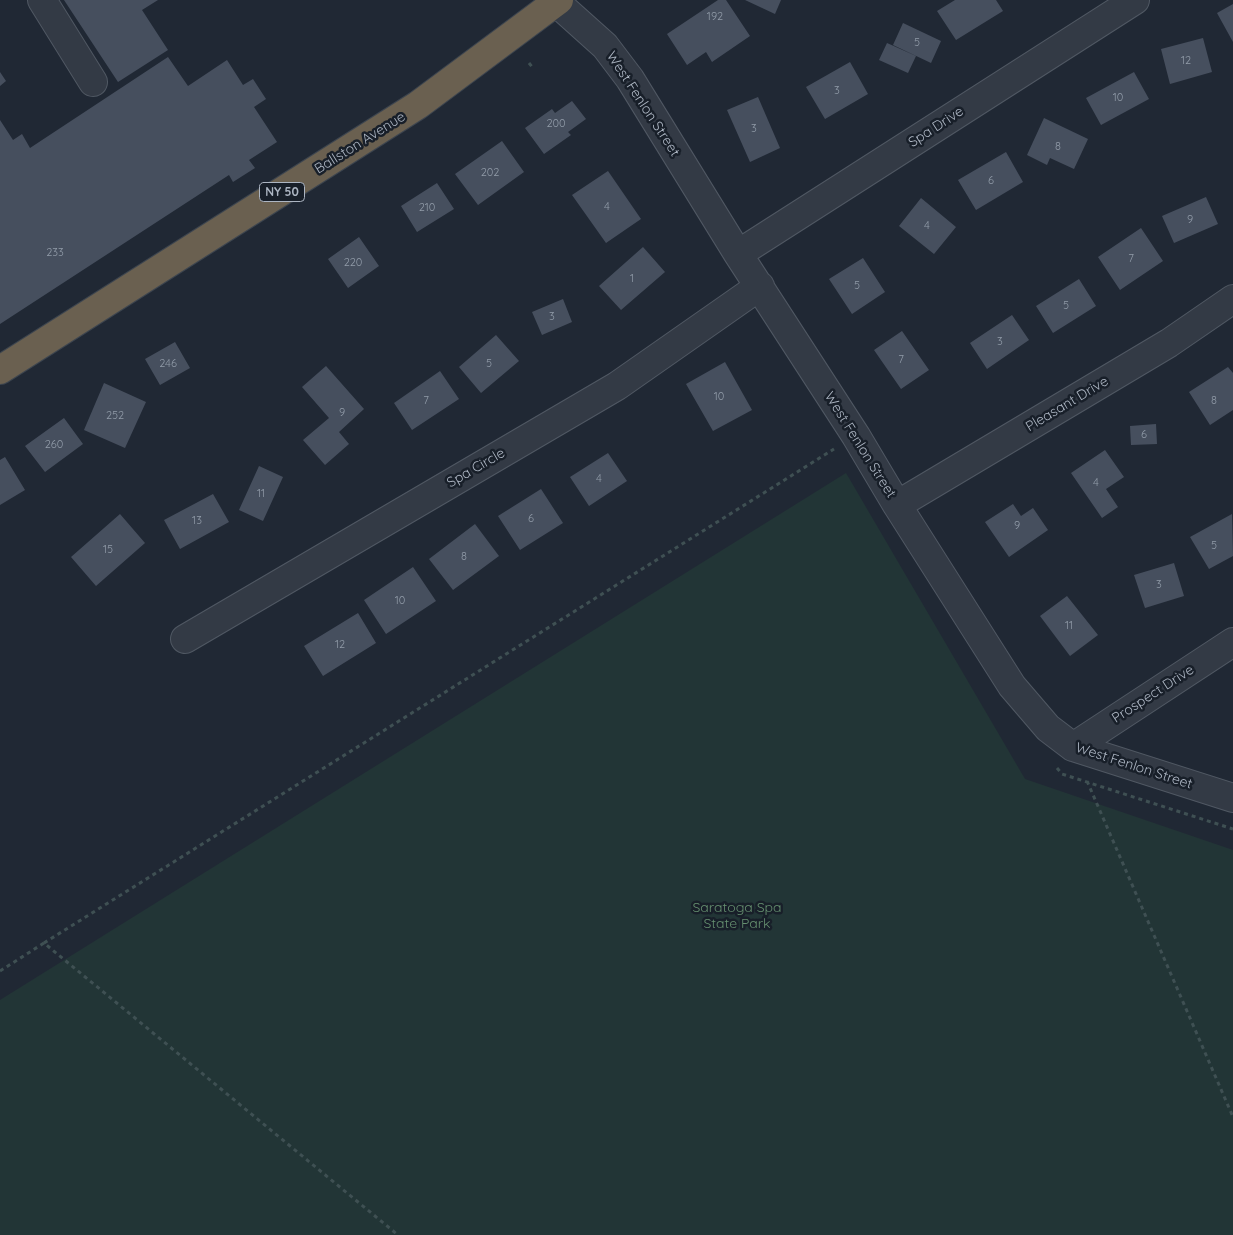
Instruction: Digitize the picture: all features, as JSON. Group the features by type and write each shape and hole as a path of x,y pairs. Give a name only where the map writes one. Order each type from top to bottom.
{"highway":[{"name":"Ballston Avenue","path":"0,370 418,105 556,1"}],"street":[{"path":"42,0 93,82"},
{"name":"Spa Drive","path":"738,254 1135,0"},
{"name":"West Fenlon Street","path":"556,1 605,46 630,79 738,254 856,436 897,505 1012,686 1048,728 1072,747 1233,798"},
{"name":"Spa Circle","path":"185,639 617,386 760,286"},
{"name":"Pleasant Drive","path":"897,505 1169,343 1233,299"},
{"name":"Prospect Drive","path":"1072,747 1233,642"}],"path":[{"path":"529,63 533,68"},
{"path":"0,971 856,436"},
{"path":"1072,747 1233,1117"},
{"path":"44,944 398,1235"}],"green space":[{"name":"Saratoga Spa State Park","path":"846,473 1025,779 1233,850 1233,1235 0,1235 0,1000"}],"building":[{"path":"64,0 158,0 142,10 168,50 118,82"},
{"path":"718,0 726,0 750,36 712,62 706,52 687,65 667,34"},
{"path":"745,0 781,0 775,14"},
{"path":"955,0 996,0 1003,11 956,40 937,11"},
{"path":"1233,4 1233,42 1217,13"},
{"path":"903,23 941,41 931,63 893,45"},
{"path":"1203,38 1212,72 1170,84 1161,49"},
{"path":"887,43 916,56 908,73 879,60"},
{"path":"168,57 188,86 227,60 243,85 253,79 266,99 254,107 277,142 249,160 255,168 233,182 229,175 0,324 0,120 13,140 22,134 30,148"},
{"path":"850,62 868,94 825,119 806,87"},
{"path":"0,72 6,81 0,86"},
{"path":"1134,72 1149,99 1101,125 1086,98"},
{"path":"758,97 780,148 750,162 727,110"},
{"path":"572,101 586,119 568,132 571,135 544,154 525,128 552,109 555,113"},
{"path":"1044,118 1088,139 1074,169 1050,158 1047,165 1027,155"},
{"path":"502,141 524,172 478,205 455,174"},
{"path":"1006,152 1023,182 976,210 958,180"},
{"path":"608,171 641,219 606,243 572,195"},
{"path":"437,183 454,209 417,232 401,206"},
{"path":"1206,197 1218,224 1174,243 1162,216"},
{"path":"921,198 956,227 934,254 899,226"},
{"path":"1141,228 1163,261 1120,290 1098,257"},
{"path":"359,237 379,266 348,288 328,259"},
{"path":"643,247 665,272 621,310 599,286"},
{"path":"863,258 885,292 852,314 829,279"},
{"path":"1079,279 1096,306 1053,333 1036,306"},
{"path":"563,299 572,322 542,335 532,312"},
{"path":"1012,315 1029,340 987,369 970,343"},
{"path":"902,331 929,370 901,389 874,350"},
{"path":"496,335 519,361 481,393 459,367"},
{"path":"175,342 190,368 160,385 145,359"},
{"path":"725,362 752,410 713,431 686,384"},
{"path":"326,366 364,409 339,432 349,444 325,465 303,440 329,418 302,387"},
{"path":"1228,367 1233,373 1233,410 1210,425 1189,392"},
{"path":"440,371 459,399 412,430 394,403"},
{"path":"104,383 146,402 125,448 84,430"},
{"path":"64,418 83,444 45,472 25,446"},
{"path":"1156,424 1157,444 1131,445 1130,426"},
{"path":"1105,450 1124,477 1106,489 1118,507 1102,518 1071,473"},
{"path":"608,453 627,481 589,506 570,477"},
{"path":"5,457 25,490 0,505 0,460"},
{"path":"259,466 283,477 263,521 239,510"},
{"path":"541,489 563,523 520,550 498,516"},
{"path":"213,494 229,522 180,549 164,520"},
{"path":"1013,504 1021,516 1033,508 1048,530 1009,557 985,522"},
{"path":"120,514 145,543 96,586 71,557"},
{"path":"1232,514 1233,556 1209,569 1190,537"},
{"path":"475,524 499,556 453,590 429,559"},
{"path":"1174,563 1184,596 1145,608 1134,575"},
{"path":"413,567 436,601 386,634 364,600"},
{"path":"1067,596 1098,635 1070,656 1040,616"},
{"path":"358,613 376,643 323,676 304,646"}]}
